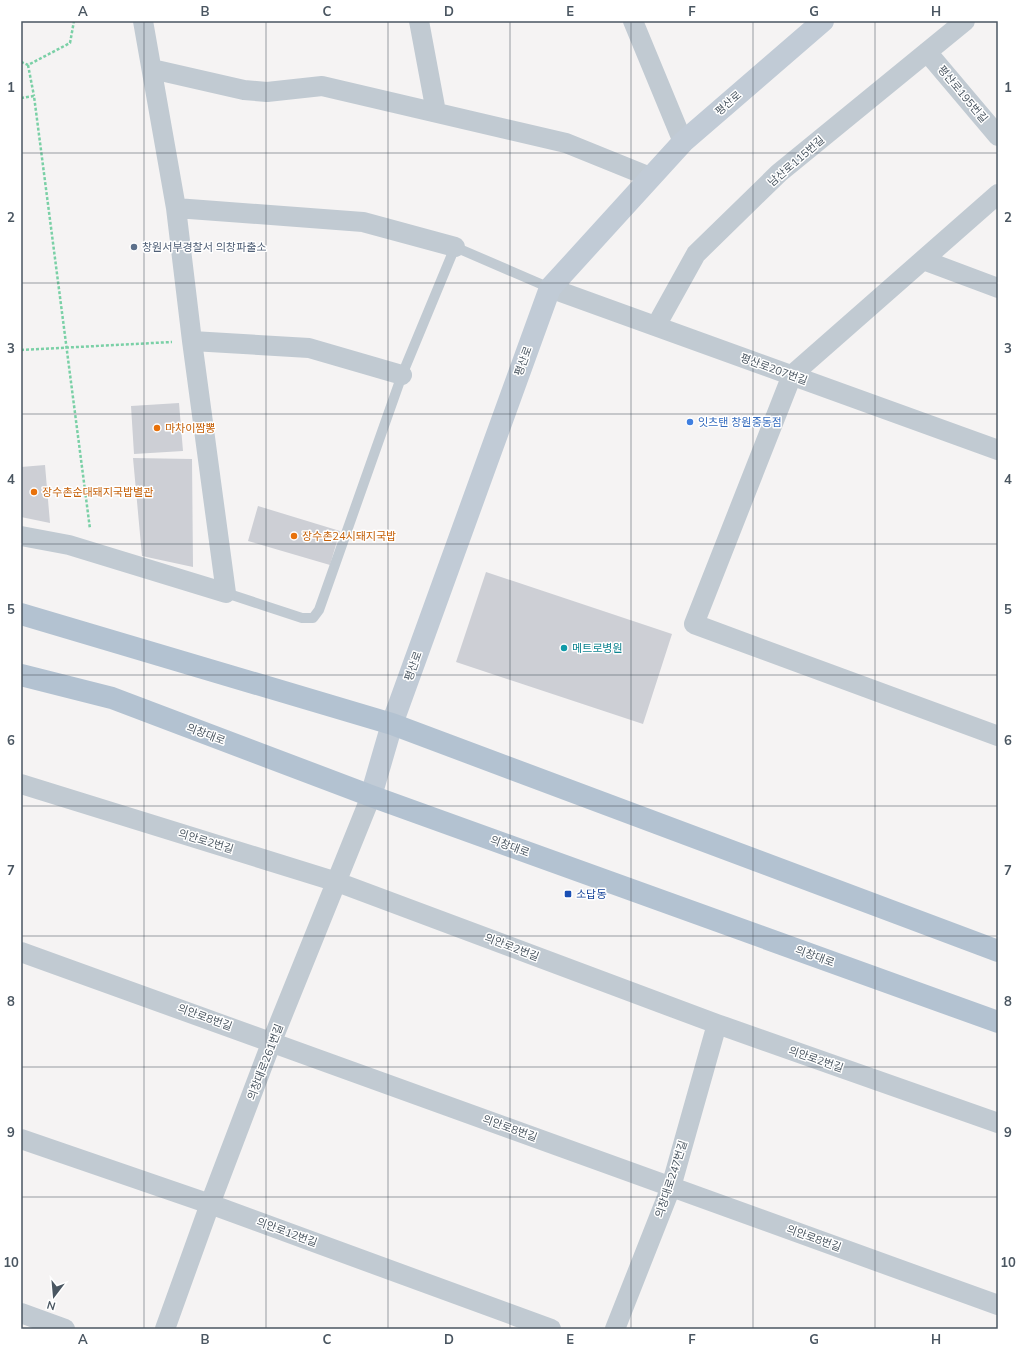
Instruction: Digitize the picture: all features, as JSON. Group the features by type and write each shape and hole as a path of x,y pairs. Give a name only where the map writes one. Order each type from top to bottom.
{"main road":[{"name":"평산로","path":"371,796 392,724 550,288 683,142 823,21"},
{"path":"21,614 392,724 998,951"},
{"name":"의창대로","path":"21,675 112,698 371,796 998,1022"}],"street":[{"path":"21,536 69,545 226,593 192,341 176,208 143,21"},
{"path":"419,21 436,112"},
{"path":"633,21 683,142"},
{"name":"남산로115번길","path":"656,326 696,254 779,173 965,21"},
{"name":"평산로195번길","path":"927,52 998,136"},
{"path":"152,69 244,90 267,92 322,86 566,143 650,177"},
{"path":"998,194 792,375 694,624 998,736"},
{"path":"176,208 363,222 455,247"},
{"path":"923,260 998,288"},
{"name":"평산로207번길","path":"550,288 998,450"},
{"path":"192,341 309,348 402,375"},
{"name":"의안로2번길","path":"21,784 337,882 717,1024 998,1122"},
{"name":"의창대로261번길","path":"165,1329 210,1204 272,1042 371,796"},
{"name":"의안로8번길","path":"21,952 998,1305"},
{"name":"의창대로247번길","path":"615,1329 671,1187 717,1024"},
{"name":"의안로12번길","path":"21,1139 210,1204 551,1329"},
{"path":"21,1313 65,1329"}],"lane":[{"path":"226,593 302,618 313,618 319,610 402,375 455,247 550,288"}],"path":[{"path":"28,65 70,43 74,21"},
{"path":"21,62 28,65"},
{"path":"28,65 34,96 94,553"},
{"path":"21,98 34,96"},
{"path":"21,350 192,341"}],"building":[{"name":"마차이짬뽕","path":"179,403 183,451 134,454 131,406"},
{"path":"133,458 192,459 193,567 142,556"},
{"name":"장수촌순대돼지국밥별관","path":"45,465 50,523 21,517 21,467"},
{"name":"장수촌24시돼지국밥","path":"258,506 340,531 330,565 248,541"},
{"name":"메트로병원","path":"486,572 672,634 643,724 456,662"}],"place":[{"name":"창원서부경찰서 의창파출소","path":"134,247"},
{"name":"잇츠탠 창원중동점","path":"690,422"},
{"name":"마차이짬뽕","path":"157,428"},
{"name":"장수촌순대돼지국밥별관","path":"34,492"},
{"name":"장수촌24시돼지국밥","path":"294,536"},
{"name":"메트로병원","path":"564,648"},
{"name":"소답동","path":"568,894"}]}
